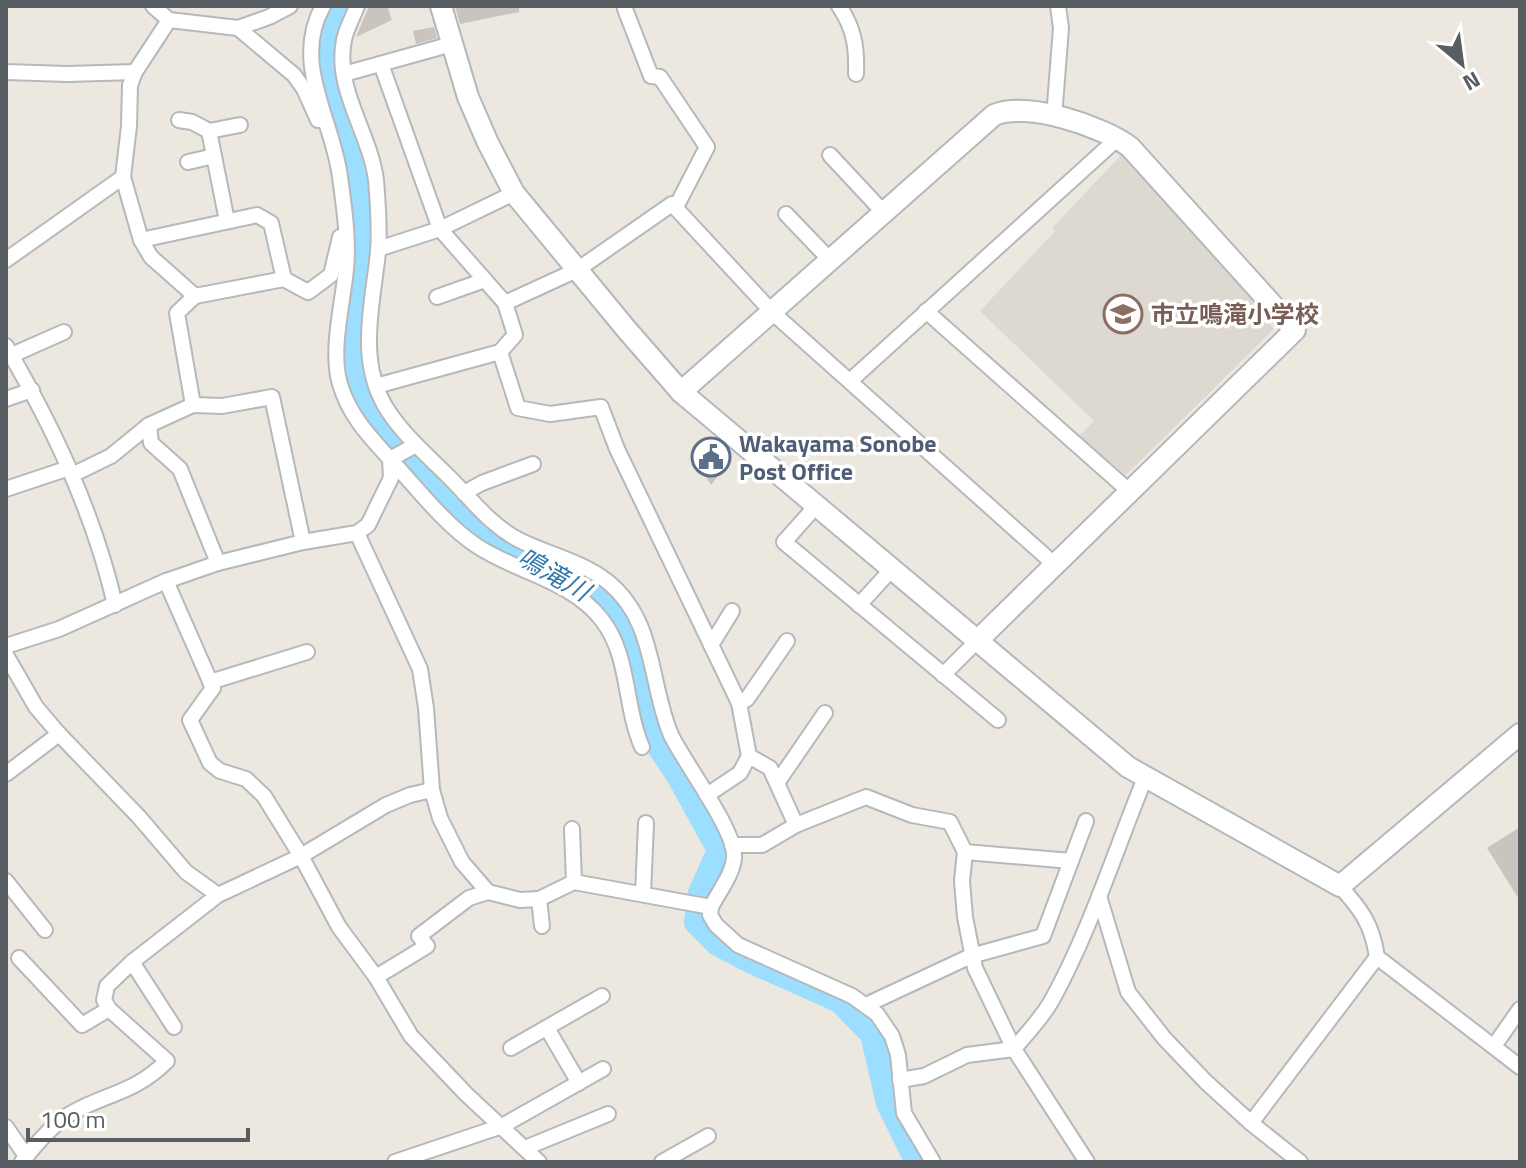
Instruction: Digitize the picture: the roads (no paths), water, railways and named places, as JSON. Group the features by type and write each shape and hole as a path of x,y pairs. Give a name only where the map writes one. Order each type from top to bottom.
{"street":[{"path":"153,6 169,20 238,28 294,75 304,89 339,168"},
{"path":"238,28 268,12 290,6"},
{"path":"323,6 310,39 310,58 339,168 345,218 347,265 337,353 339,381 349,408 362,428 460,534 510,565 567,590 602,620 614,638 620,655 633,720 642,747"},
{"path":"357,6 344,39 344,74 374,170 379,215 368,359 376,386 384,405 413,447 492,523 520,540 577,564 607,581 633,609 649,643 658,696 672,737 707,795 732,845 734,857 702,905"},
{"path":"441,6 468,97 514,193 681,392 1116,758 1145,778 1340,886 1363,911 1373,934 1377,957 1520,1067"},
{"path":"839,6 852,29 857,47 856,74"},
{"path":"1054,117 1061,28 1058,6"},
{"path":"625,9 651,76 660,77 707,147 676,207"},
{"path":"169,20 135,72 130,85 123,177 141,240 151,257 195,296"},
{"path":"344,74 452,44"},
{"path":"376,386 500,352 515,335 505,303 440,229 381,64"},
{"path":"6,72 135,72"},
{"path":"681,392 994,115 1007,109 1023,109 1098,128 1118,138 1162,181 1295,330 943,675"},
{"path":"179,120 192,122 209,131 240,125"},
{"path":"209,131 227,221"},
{"path":"850,381 1118,138"},
{"path":"830,155 885,214"},
{"path":"188,162 214,156"},
{"path":"6,260 123,177"},
{"path":"378,249 440,229 514,193"},
{"path":"505,303 577,270 672,204 773,313 1054,564"},
{"path":"786,214 831,261"},
{"path":"141,240 257,215 271,223 284,279"},
{"path":"193,405 177,313 195,296 284,279 308,292 331,275 345,218"},
{"path":"437,297 485,280"},
{"path":"926,311 1129,491"},
{"path":"64,332 9,351 32,390 70,472 104,557 115,605"},
{"path":"500,352 518,408 550,414 601,407 617,449 739,703 749,756 740,773 707,795"},
{"path":"6,399 32,390"},
{"path":"6,489 70,472 111,456 149,425 193,405 222,406 272,397 303,542"},
{"path":"149,425 151,443 180,469 218,563"},
{"path":"393,458 413,447"},
{"path":"6,646 59,629 166,581 218,563 303,542 357,533 368,525 391,478 393,458"},
{"path":"464,493 533,464"},
{"path":"816,506 784,542 998,720"},
{"path":"357,533 420,669 432,790 440,818 462,862 488,892"},
{"path":"859,605 891,570"},
{"path":"166,581 213,688 190,720 210,763 220,771 246,779 264,796 339,927 376,977 411,1036 466,1094 539,1162"},
{"path":"711,645 732,611"},
{"path":"739,703 747,699 787,641"},
{"path":"210,682 307,652"},
{"path":"6,655 36,707 59,734 139,817 186,872 218,895"},
{"path":"777,783 825,713"},
{"path":"6,774 59,734"},
{"path":"1340,886 1520,734"},
{"path":"749,756 770,768 796,825"},
{"path":"900,1080 924,1076 967,1055 1014,1049 1052,1001 1099,896 1145,778"},
{"path":"6,1127 24,1159 67,1116 133,1088 151,1077 167,1061 109,1009 104,1000 107,986 132,962 218,895 301,856 386,805 432,790"},
{"path":"732,845 762,845 796,825 866,797 912,815 950,822 965,852 962,881 975,968 1014,1049 1087,1162"},
{"path":"866,1005 971,956 1043,936 1086,821"},
{"path":"643,894 646,823"},
{"path":"572,829 574,882"},
{"path":"965,852 1071,861"},
{"path":"6,881 45,930"},
{"path":"376,977 427,946 419,936 469,898 488,892 520,900 539,899 574,882 702,905 716,925 738,945 801,972 866,1005 877,1014 892,1036 898,1055 904,1113 933,1162"},
{"path":"1099,896 1128,992 1164,1038 1206,1082 1300,1162"},
{"path":"539,899 542,926"},
{"path":"1251,1123 1377,957"},
{"path":"19,958 82,1025 109,1009"},
{"path":"132,962 174,1027"},
{"path":"511,1048 602,996"},
{"path":"1494,1046 1520,1009"},
{"path":"547,1028 579,1083"},
{"path":"395,1162 502,1126 603,1069"},
{"path":"525,1148 608,1114"},
{"path":"662,1162 708,1136"}],"waterway":[{"name":"鳴滝川","path":"335,6 327,40 326,66 356,188 360,232 351,307 352,345 357,387 366,407 390,440 495,542 588,587 609,611 624,632 653,736 680,777 720,850 701,893 697,922 718,943 840,1000 873,1034 889,1103 918,1162"}],"place":[{"name":"市立鳴滝小学校","path":"1123,314"},
{"name":"Wakayama Sonobe Post Office","path":"711,457"}]}
